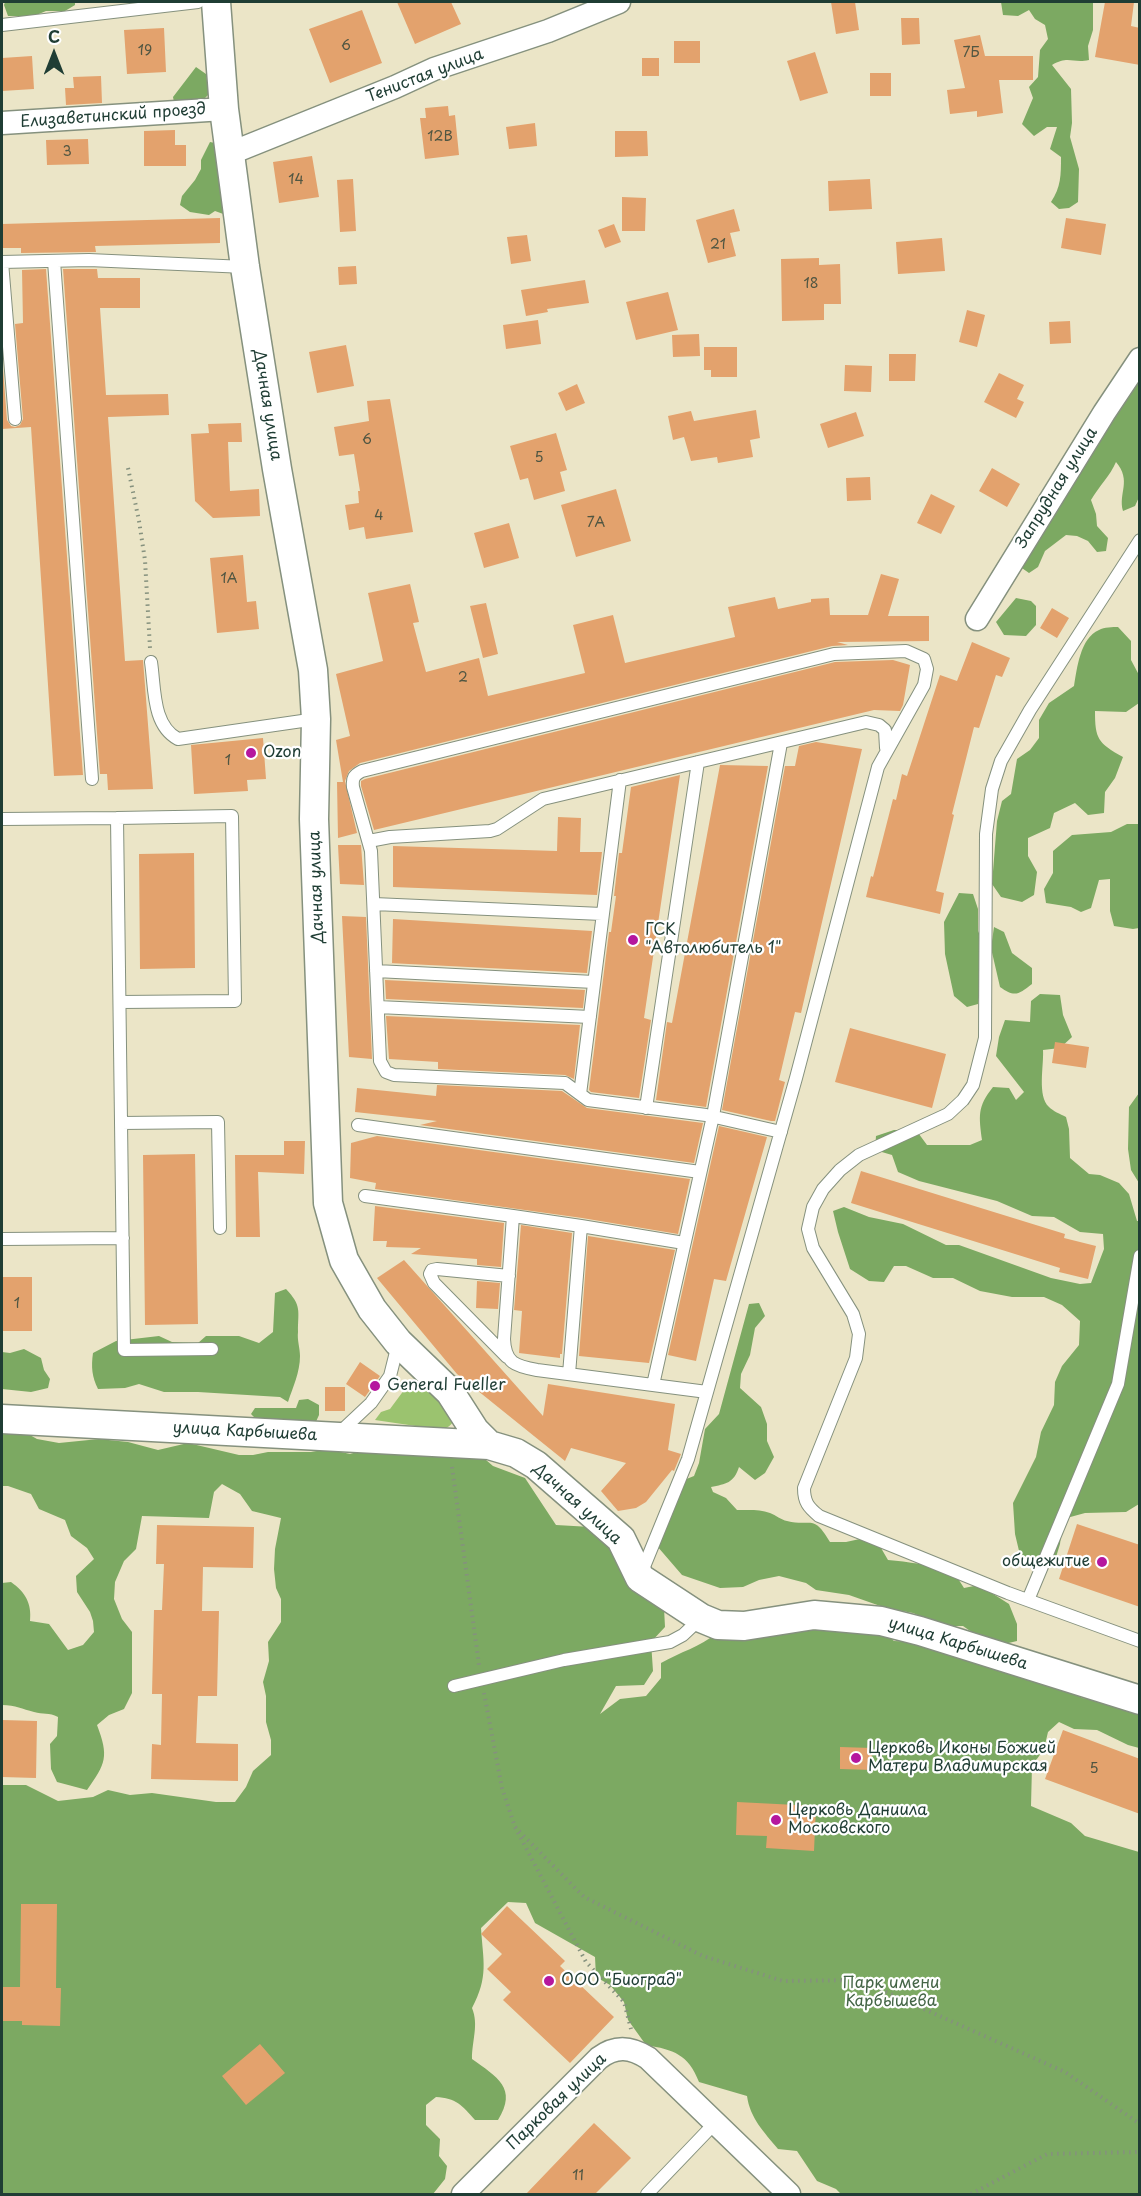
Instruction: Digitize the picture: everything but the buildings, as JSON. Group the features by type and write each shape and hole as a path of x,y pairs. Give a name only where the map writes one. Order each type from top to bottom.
{"street":[{"name":"Дачная улица","path":"216,2 224,109 245,267 277,469 314,670 315,831 328,1203 344,1260 372,1309 398,1342 450,1392 475,1431 489,1445 516,1453 536,1465 621,1539 640,1578"},
{"name":"Тенистая улица","path":"231,153 434,69 549,31 619,2"},
{"name":"Елизаветинский проезд","path":"2,123 224,109"},
{"name":"Запрудная улица","path":"976,619 1140,359"},
{"name":"улица Карбышева","path":"2,1419 489,1445"},
{"path":"640,1578 701,1617"},
{"name":"улица Карбышева","path":"701,1617 718,1625 744,1626 814,1615 881,1621 920,1631 1140,1700"},
{"name":"Парковая улица","path":"463,2194 599,2058 618,2049 636,2051"},
{"path":"636,2051 648,2058 789,2194"}],"lane":[{"path":"2,25 198,2"},
{"path":"15,419 2,262 89,260 245,267"},
{"path":"54,261 92,779"},
{"path":"1140,540 1030,710 1001,761 992,789 986,834 985,1038 973,1085 963,1100 948,1114 859,1155 840,1170 823,1189 813,1207 808,1229 813,1248 854,1314 859,1334 856,1358 804,1488 807,1506 819,1516 1028,1600 1140,1641"},
{"path":"640,1578 688,1459 781,1132 878,767 886,749 916,702 924,685 927,669 924,659 906,651 834,654 355,774 352,779 353,787 369,841 374,904 380,1061 386,1072 394,1075 565,1083 588,1100 713,1116 781,1132"},
{"path":"151,662 163,727 170,735 178,739 316,719"},
{"path":"369,841 390,837 490,831 497,829 543,799 866,722 879,725 885,730 886,749"},
{"path":"653,1385 713,1116 781,743"},
{"path":"645,1108 698,762"},
{"path":"580,1094 620,780"},
{"path":"2,819 232,816 235,1001 120,1002"},
{"path":"117,818 124,1350 212,1349"},
{"path":"374,904 602,914"},
{"path":"376,971 594,982"},
{"path":"378,1007 590,1017"},
{"path":"121,1123 218,1122 220,1228"},
{"path":"358,1125 700,1172"},
{"path":"365,1196 581,1226 684,1243"},
{"path":"512,1362 505,1352 504,1339 513,1216"},
{"path":"568,1374 581,1226"},
{"path":"2,1239 123,1238"},
{"path":"1028,1600 1118,1384 1140,1256"},
{"path":"509,1276 437,1269 432,1270 430,1274 434,1282 512,1362 522,1367 707,1392"},
{"path":"336,1437 371,1403 390,1376 398,1342"},
{"path":"454,1686 564,1660 670,1642 683,1635 701,1617"},
{"path":"647,2194 715,2123"}],"path":[{"path":"128,468 140,521 145,560 151,662"},
{"path":"450,1443 455,1497 481,1680 502,1788 515,1827 586,1962 624,2002 636,2051"},
{"path":"515,1827 584,1897 703,1956 783,1981 859,1980 1065,2072 1140,2124"},
{"path":"971,2194 1047,2154 1140,2152"}],"green space":[{"path":"5,2 75,2 75,5 65,11 46,11 34,16 8,16"},
{"path":"1001,2 1093,2 1093,30 1088,46 1089,60 1067,60 1052,65 1071,89 1070,137 1079,169 1078,202 1069,208 1059,209 1051,202 1059,186 1060,175 1061,157 1050,149 1057,127 1047,127 1034,136 1022,124 1033,98 1029,87 1038,77 1040,50 1048,39 1045,25 1035,19 1029,10 1018,16 1003,15"},
{"path":"196,67 206,74 209,94 202,101 174,102 173,97"},
{"path":"210,142 220,144 226,215 215,211 209,215 190,212 180,205 182,196 201,169 201,160"},
{"path":"1139,368 1140,495 1135,506 1123,511 1124,481 1121,469 1116,462 1091,500 1097,526 1108,538 1106,551 1097,552 1088,541 1077,536 1066,535 1045,551 1038,567 1029,573 1019,566 1110,418 1119,411"},
{"path":"1016,598 1031,601 1036,606 1036,625 1026,636 1004,635 996,622"},
{"path":"1118,627 1131,641 1131,660 1139,675 1139,703 1126,712 1095,711 1097,734 1103,744 1123,757 1115,778 1105,792 1104,813 1088,815 1075,803 1054,813 1050,828 1028,838 1028,856 1037,872 1034,895 1022,902 1001,897 992,884 997,821 1002,801 1011,794 1017,759 1030,750 1039,738 1039,720 1049,703 1074,686 1080,655 1088,640 1101,629"},
{"path":"1127,824 1139,824 1139,928 1114,926 1110,911 1110,879 1099,880 1091,908 1081,912 1071,907 1046,903 1044,889 1053,873 1053,851 1072,835 1111,832"},
{"path":"959,893 973,894 978,909 978,931 986,948 978,1004 967,1007 954,996 945,954 944,922"},
{"path":"994,927 1004,932 1012,953 1032,968 1032,984 1020,992 1013,994 1000,987 991,948"},
{"path":"1040,994 1060,995 1063,1015 1072,1037 1060,1048 1043,1050 1042,1088 1045,1102 1052,1110 1066,1117 1069,1129 1070,1158 1089,1174 1100,1175 1119,1183 1129,1194 1137,1221 1139,1221 1139,1504 1126,1512 1085,1513 1063,1519 1060,1544 1053,1567 1035,1565 1020,1555 1015,1534 1013,1503 1036,1457 1041,1432 1054,1405 1055,1382 1062,1366 1079,1345 1080,1321 1062,1305 1044,1297 1012,1297 980,1291 953,1278 933,1278 906,1266 894,1266 884,1282 869,1281 850,1269 833,1211 844,1207 869,1217 903,1224 946,1245 959,1245 1051,1278 1080,1284 1091,1283 1104,1249 1103,1234 1080,1232 1054,1217 1032,1216 997,1201 919,1181 898,1172 892,1155 875,1150 876,1136 894,1130 916,1130 927,1145 970,1145 982,1140 980,1112 984,1100 993,1087 1009,1088 1016,1100 1024,1092 996,1056 1005,1020 1030,1022 1031,1001"},
{"path":"1139,1093 1139,1183 1131,1170 1128,1149 1129,1107"},
{"path":"286,1289 297,1304 300,1356 298,1374 288,1402 280,1397 164,1392 139,1384 125,1388 98,1389 92,1372 93,1353 116,1341 159,1336 172,1342 198,1343 206,1336 239,1336 259,1343 273,1332 275,1293"},
{"path":"759,1303 765,1316 755,1328 750,1355 741,1374 740,1388 761,1407 767,1424 767,1441 774,1457 765,1473 755,1480 739,1467 729,1482 711,1487 713,1492 726,1498 737,1510 762,1511 785,1520 816,1524 830,1542 846,1542 869,1537 881,1548 888,1560 920,1564 939,1563 955,1574 964,1588 979,1585 1009,1604 1017,1624 1017,1641 1000,1645 976,1635 963,1626 943,1626 913,1613 886,1608 849,1595 816,1590 806,1583 779,1576 759,1580 743,1587 720,1588 682,1575 657,1546 684,1480 694,1476 699,1463 705,1429 719,1414 749,1304"},
{"path":"24,1349 41,1358 44,1370 50,1379 48,1388 31,1392 2,1389 2,1352 10,1353"},
{"path":"414,1380 421,1383 452,1413 453,1422 449,1426 436,1429 375,1420 381,1412 390,1409 410,1382"},
{"path":"308,1399 319,1405 319,1415 314,1426 258,1421 251,1414 255,1408 296,1408 299,1400"},
{"name":"Парк имени Карбышева","path":"2,1426 14,1426 37,1439 59,1443 99,1439 128,1442 158,1450 188,1443 239,1455 311,1452 328,1449 350,1454 370,1448 479,1454 493,1466 525,1478 556,1525 591,1527 664,1608 665,1627 651,1642 653,1671 644,1685 616,1686 600,1714 620,1699 646,1696 661,1678 661,1663 717,1633 873,1624 894,1641 917,1642 1073,1689 1082,1698 1127,1703 1139,1710 1139,1748 1097,1730 1074,1729 1059,1722 1048,1732 1044,1749 1032,1766 1031,1806 1071,1823 1085,1836 1139,1852 1139,2194 841,2194 836,2189 817,2181 797,2151 778,2149 754,2118 747,2096 699,2082 685,2059 665,2049 646,2045 628,2020 624,2002 610,1985 596,1977 595,1957 535,1923 526,1903 508,1902 481,1928 483,1977 472,2008 475,2027 472,2059 502,2084 506,2100 504,2109 498,2120 475,2120 462,2106 449,2099 436,2097 426,2105 426,2125 440,2139 439,2156 447,2166 445,2179 433,2194 2,2194 2,1785 26,1785 58,1801 93,1797 108,1790 130,1795 152,1793 216,1802 235,1802 246,1787 253,1771 271,1755 263,1682 269,1661 268,1642 281,1622 281,1599 276,1588 274,1569 281,1518 252,1511 240,1494 222,1484 214,1492 209,1518 142,1516 136,1549 124,1561 115,1582 114,1599 122,1619 132,1632 132,1693 124,1709 109,1715 97,1725 103,1745 104,1759 87,1790 57,1782 51,1769 50,1744 57,1736 58,1717 2,1705 2,1583 11,1582 20,1590 29,1603 30,1621 49,1624 68,1650 83,1645 94,1632 90,1612 77,1592 76,1576 94,1559 87,1548 71,1536 65,1520 39,1509 31,1494 2,1486"}],"place":[{"name":"Ozon","path":"251,753"},
{"name":"ГСК \"Автолюбитель 1\"","path":"633,940"},
{"name":"General Fueller","path":"375,1386"},
{"name":"общежитие","path":"1102,1562"},
{"name":"Церковь Иконы Божией Матери Владимирская","path":"856,1758"},
{"name":"Церковь Даниила Московского","path":"776,1820"},
{"name":"ООО \"Биоград\"","path":"549,1981"}]}
